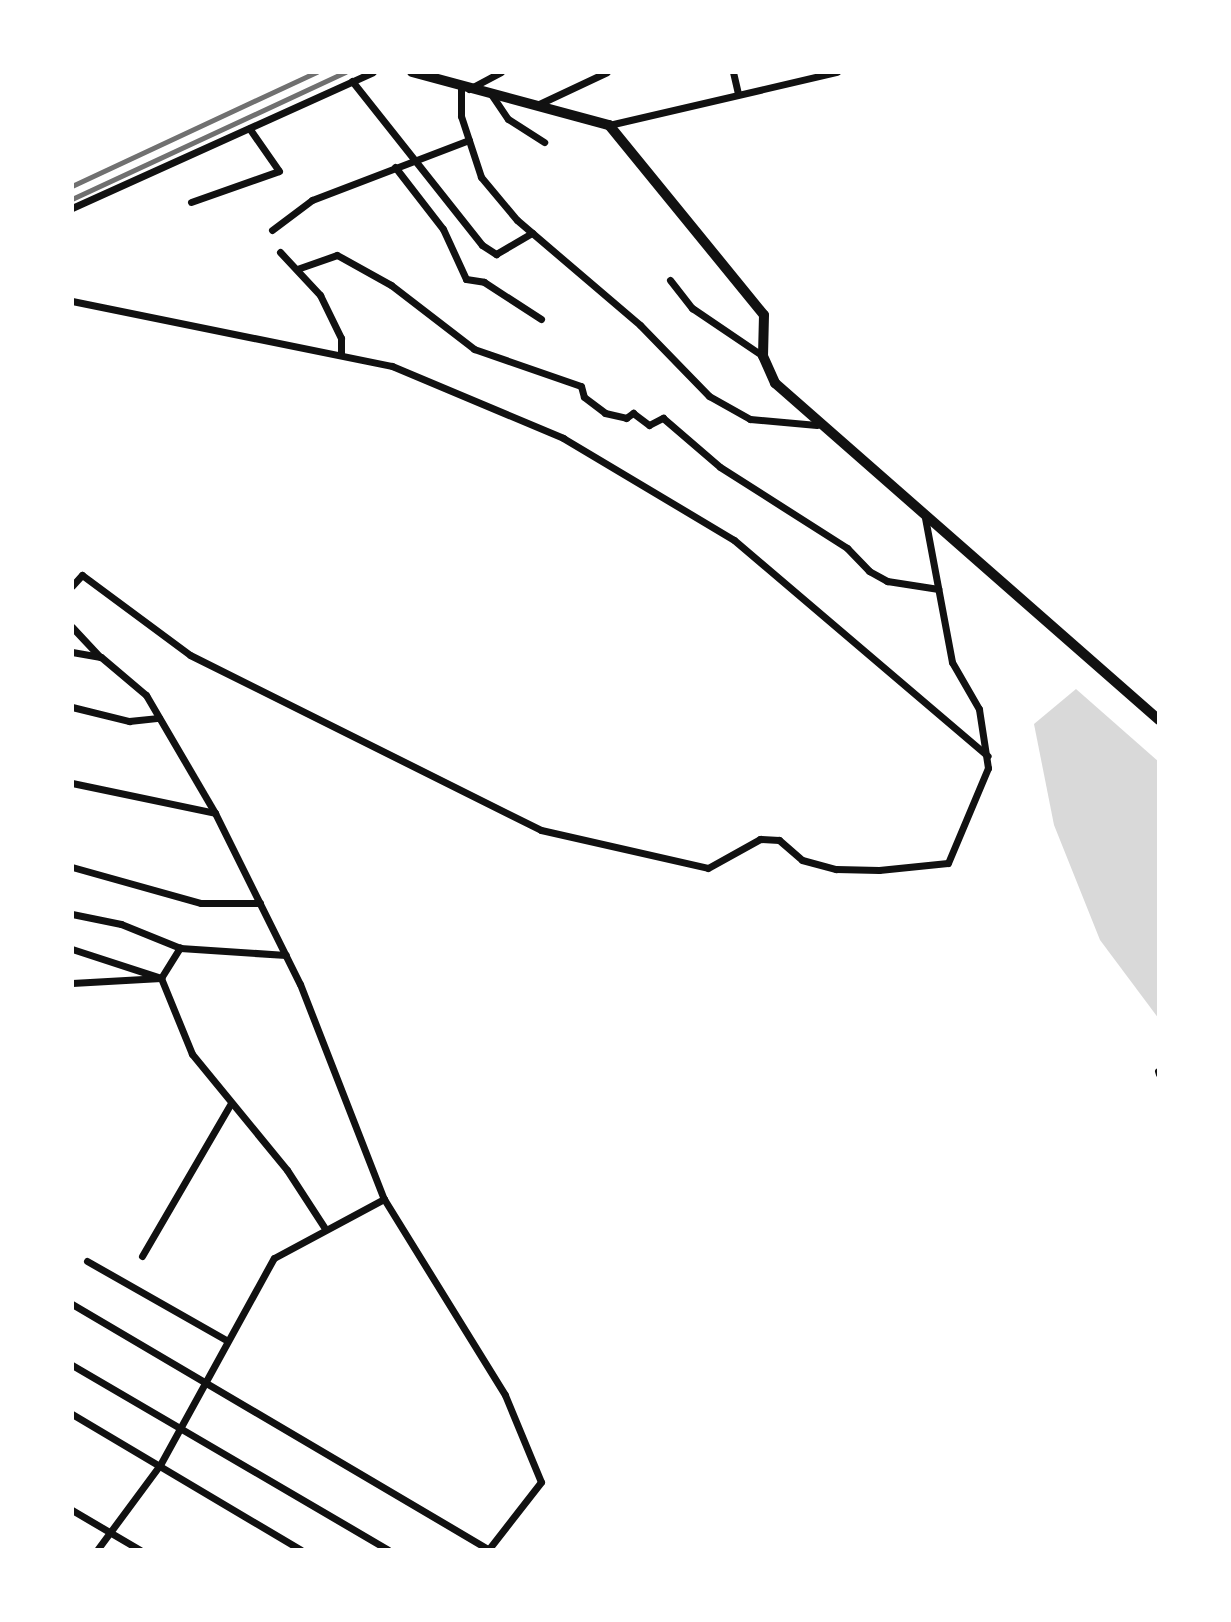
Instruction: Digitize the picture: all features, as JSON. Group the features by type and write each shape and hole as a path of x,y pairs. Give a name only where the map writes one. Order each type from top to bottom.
{"street":[{"path":"72,208 373,72"},
{"path":"412,72 609,125 837,72"},
{"path":"465,88 501,72"},
{"path":"536,106 607,72"},
{"path":"733,72 738,94"},
{"path":"352,81 415,157 482,245 496,254 532,233"},
{"path":"465,88 469,140 481,177 532,233 639,325 709,396 750,419 817,425"},
{"path":"491,94 508,119 544,142"},
{"path":"609,125 764,315 763,356 775,383 817,425 1159,720"},
{"path":"191,202 279,171 249,128"},
{"path":"272,230 312,200 415,157 469,140"},
{"path":"395,167 443,229 466,279 484,282 541,319"},
{"path":"280,252 320,295 341,338 341,353"},
{"path":"297,269 337,255 391,285 474,349 581,386 584,397 605,413 626,418 633,413 649,425 663,418 720,467 848,548 869,571 887,581 938,589"},
{"path":"670,280 692,308 763,356"},
{"path":"72,301 341,353 427,378 654,486 823,609 988,756"},
{"path":"72,586 82,575 190,656 541,830 708,868 760,839 779,840 802,860 836,869 948,863 988,756 979,709 952,662 925,518"},
{"path":"72,627 101,657 146,695 215,813 286,955 384,1199 505,1395 541,1482 488,1550 204,1378 72,1304"},
{"path":"72,652 101,657"},
{"path":"72,707 130,721 159,718"},
{"path":"72,783 215,813"},
{"path":"72,867 201,903 260,903"},
{"path":"72,914 180,948 286,955"},
{"path":"161,978 180,948"},
{"path":"72,949 161,978 192,1054 230,1105 287,1170 324,1227"},
{"path":"72,983 161,978"},
{"path":"142,1255 230,1105"},
{"path":"97,1550 160,1465 177,1427 274,1258 324,1227 384,1199"},
{"path":"87,1261 226,1340"},
{"path":"72,1365 388,1550"},
{"path":"72,1414 301,1550"},
{"path":"72,1510 140,1550"}],"shaded area":[{"path":"1076,689 1159,762 1159,1019 1100,940 1054,825 1034,724"}],"railway":[{"path":"72,186 317,72"},
{"path":"72,199 345,72"}]}
